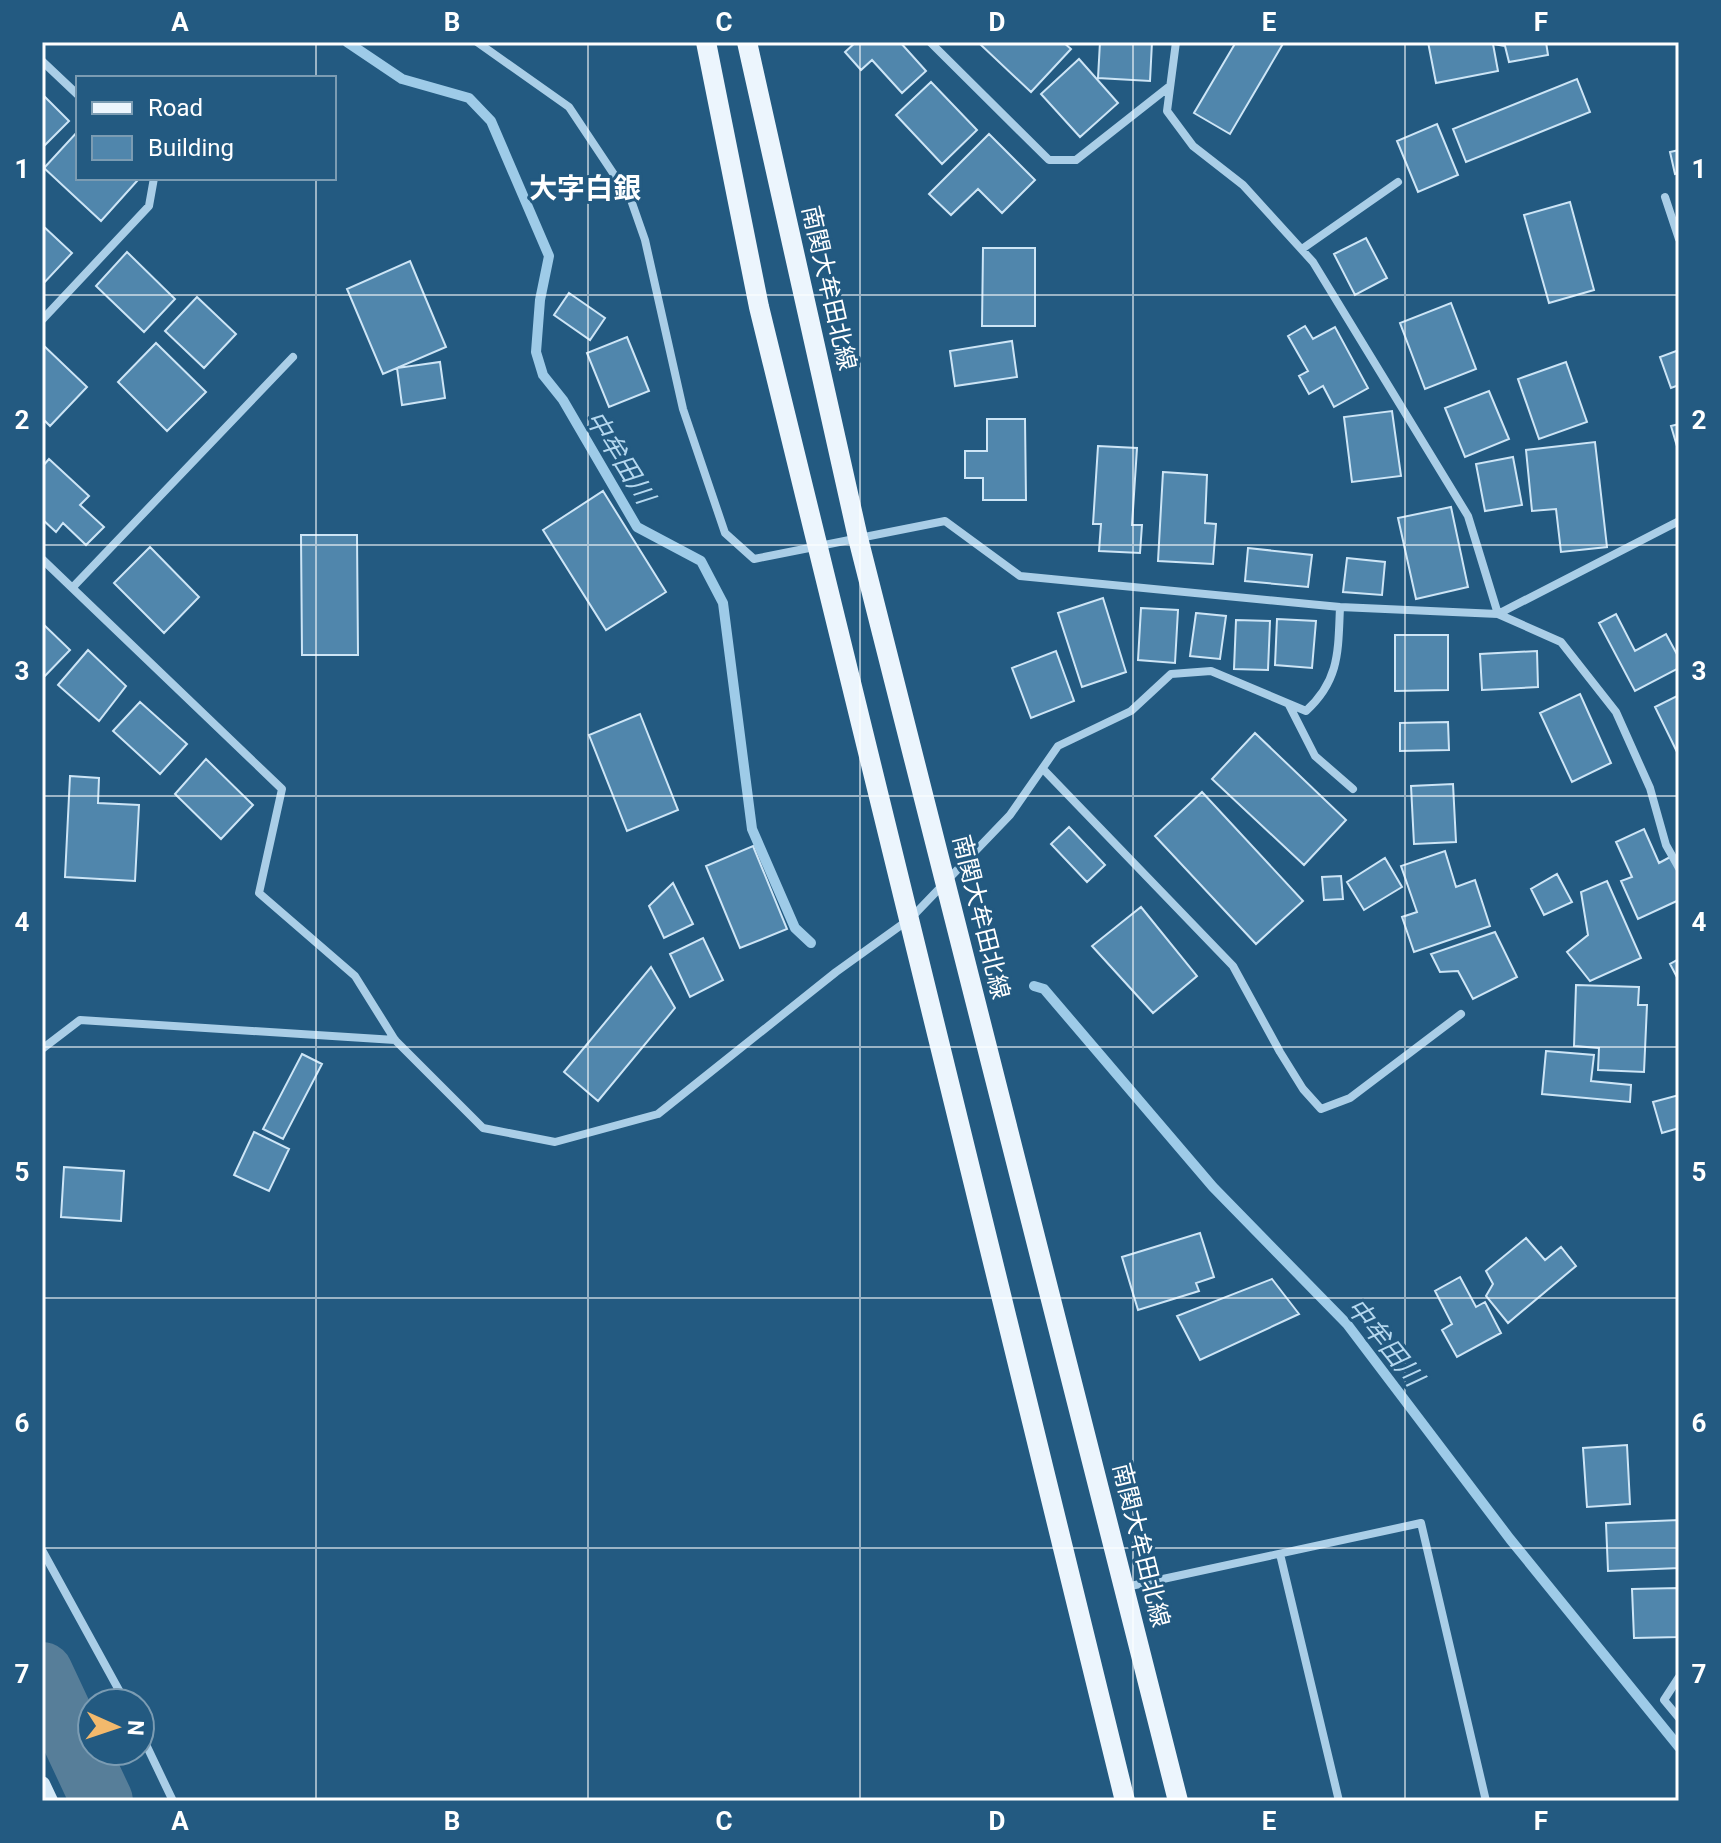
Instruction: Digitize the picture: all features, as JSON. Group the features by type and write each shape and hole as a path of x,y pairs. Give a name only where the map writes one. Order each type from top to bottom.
{"main road":[{"path":"706,42 759,307 1125,1801"},
{"name":"南関大牟田北線","path":"747,42 858,538 1178,1801"}],"street":[{"path":"477,42 569,107 631,200 645,240 683,409 725,533 754,559 945,521 1020,576 1340,607 1498,614 1561,642 1616,712 1650,788 1666,845 1679,868"},
{"path":"930,42 1049,160 1076,160 1170,86"},
{"path":"1176,42 1167,111 1193,146 1243,185 1302,249 1388,380 1468,516 1498,614"},
{"path":"42,61 76,93"},
{"path":"42,320 149,206 154,180"},
{"path":"1302,249 1398,182"},
{"path":"1665,197 1679,239"},
{"path":"73,587 293,357"},
{"path":"1498,614 1679,521"},
{"path":"42,559 282,789 259,893 355,976 395,1040 483,1128 555,1142 658,1114 836,972 911,918 1010,815 1058,746 1131,711 1171,674 1211,671 1306,711 1325,694 1337,662 1340,607"},
{"path":"1288,704 1315,756 1353,789"},
{"path":"1043,769 1233,966 1280,1052 1303,1089 1321,1109 1350,1098 1461,1014"},
{"path":"42,1049 80,1020 395,1040"},
{"path":"1126,1587 1421,1523 1486,1801"},
{"path":"42,1550 117,1687"},
{"path":"1280,1554 1339,1801"},
{"path":"1679,1677 1664,1700 1679,1718"},
{"path":"156,1765 173,1801"},
{"path":"42,1784 50,1801"}],"building":[{"path":"856,42 900,42 926,71 902,93 872,60 861,70 845,52"},
{"path":"984,42 1063,42 1071,49 1031,92 981,45"},
{"path":"1100,42 1152,42 1150,81 1098,78"},
{"path":"1236,42 1284,42 1230,134 1194,113"},
{"path":"1428,42 1546,42 1548,55 1509,62 1505,46 1493,44 1498,71 1436,83"},
{"path":"1079,59 1118,103 1080,137 1041,94"},
{"path":"1577,79 1590,112 1466,162 1453,129"},
{"path":"931,82 977,130 942,164 896,115"},
{"path":"42,94 69,121 42,148"},
{"path":"1437,124 1458,175 1418,192 1397,141"},
{"path":"76,133 76,180 137,181 101,221 44,168"},
{"path":"989,134 1035,180 1002,213 978,189 951,215 929,194"},
{"path":"1679,150 1679,173 1675,174 1670,152"},
{"path":"1570,202 1594,290 1549,303 1524,215"},
{"path":"42,225 72,253 42,285"},
{"path":"1366,238 1387,278 1355,295 1334,254"},
{"path":"983,248 1035,248 1035,326 982,326"},
{"path":"127,252 175,299 144,332 96,286"},
{"path":"410,261 446,347 383,374 347,289"},
{"path":"569,293 605,318 590,340 554,315"},
{"path":"197,297 236,334 204,368 165,331"},
{"path":"1451,303 1476,369 1425,389 1400,323"},
{"path":"1305,326 1313,339 1335,327 1368,388 1334,407 1323,386 1309,394 1299,376 1308,371 1288,336"},
{"path":"627,337 649,391 609,407 587,353"},
{"path":"1012,341 1017,377 955,386 950,351"},
{"path":"156,343 206,392 167,431 118,382"},
{"path":"42,344 87,387 50,426 42,418"},
{"path":"1679,350 1679,385 1671,388 1660,357"},
{"path":"440,362 445,398 402,405 397,368"},
{"path":"1566,362 1587,422 1539,439 1518,379"},
{"path":"1489,391 1509,439 1465,457 1445,408"},
{"path":"1392,411 1401,476 1352,482 1344,417"},
{"path":"987,419 1025,419 1026,500 983,500 983,478 965,478 965,451 987,451"},
{"path":"1679,424 1679,453 1671,426"},
{"path":"1595,442 1607,547 1561,552 1556,509 1532,511 1526,450"},
{"path":"1098,446 1137,448 1132,525 1142,525 1140,553 1099,551 1101,524 1093,524"},
{"path":"1513,457 1522,505 1485,511 1476,464"},
{"path":"49,459 89,496 80,505 104,527 86,545 63,523 56,532 42,519 42,467"},
{"path":"1163,472 1207,475 1205,523 1216,524 1213,564 1158,561"},
{"path":"603,491 666,592 606,630 543,530"},
{"path":"1451,507 1468,587 1416,599 1398,518"},
{"path":"301,535 357,535 358,655 302,655"},
{"path":"150,547 199,597 164,633 114,583"},
{"path":"1248,548 1312,555 1308,587 1245,581"},
{"path":"1347,558 1385,562 1382,595 1343,592"},
{"path":"1103,598 1126,672 1082,687 1058,613"},
{"path":"1141,608 1178,610 1175,663 1138,660"},
{"path":"1196,613 1226,616 1220,659 1190,656"},
{"path":"1616,614 1635,651 1666,634 1679,658 1679,668 1635,691 1599,623"},
{"path":"1277,619 1316,621 1312,668 1275,665"},
{"path":"1236,620 1270,621 1268,670 1234,669"},
{"path":"42,623 70,650 42,679"},
{"path":"1395,635 1448,635 1448,690 1395,691"},
{"path":"88,650 126,686 99,721 58,685"},
{"path":"1056,651 1074,701 1031,718 1012,668"},
{"path":"1537,651 1538,687 1482,690 1480,654"},
{"path":"1580,694 1611,763 1572,782 1540,713"},
{"path":"1679,695 1679,756 1655,707"},
{"path":"140,702 187,744 160,774 113,731"},
{"path":"640,714 678,810 627,831 589,735"},
{"path":"1448,722 1449,750 1400,751 1400,723"},
{"path":"1255,733 1346,820 1304,865 1212,779"},
{"path":"206,759 253,805 221,839 175,794"},
{"path":"70,776 99,778 98,803 139,805 135,881 65,877"},
{"path":"1453,784 1456,842 1414,844 1411,786"},
{"path":"1202,792 1303,901 1256,944 1155,836"},
{"path":"1069,827 1105,865 1087,882 1051,844"},
{"path":"1644,829 1659,863 1672,856 1679,871 1679,900 1638,919 1621,881 1632,877 1616,842"},
{"path":"753,846 787,929 740,948 706,866"},
{"path":"1445,851 1456,887 1475,880 1490,926 1414,952 1402,917 1417,912 1401,866"},
{"path":"1385,858 1402,887 1364,910 1347,882"},
{"path":"1557,874 1572,902 1544,915 1531,889"},
{"path":"1341,876 1343,899 1324,900 1322,877"},
{"path":"1607,881 1641,958 1590,981 1567,952 1588,935 1581,892"},
{"path":"673,883 693,924 664,938 649,906"},
{"path":"1141,907 1197,976 1153,1013 1092,946"},
{"path":"1495,932 1517,977 1473,999 1458,971 1440,972 1431,954"},
{"path":"703,938 723,980 690,997 670,954"},
{"path":"1679,959 1679,981 1670,964"},
{"path":"651,967 675,1008 598,1101 564,1072"},
{"path":"1576,985 1639,987 1638,1005 1647,1005 1644,1072 1598,1070 1599,1048 1574,1046"},
{"path":"1546,1051 1594,1055 1591,1081 1631,1085 1630,1102 1542,1094"},
{"path":"302,1054 322,1064 283,1139 263,1129"},
{"path":"1679,1095 1679,1128 1662,1133 1653,1102"},
{"path":"254,1132 289,1149 269,1191 234,1175"},
{"path":"64,1167 124,1171 121,1221 61,1217"},
{"path":"1200,1233 1214,1277 1196,1283 1199,1291 1138,1310 1122,1257"},
{"path":"1526,1238 1545,1260 1561,1247 1576,1266 1508,1323 1486,1296 1493,1284 1486,1271"},
{"path":"1460,1277 1476,1307 1485,1302 1501,1333 1457,1357 1442,1330 1452,1324 1435,1291"},
{"path":"1272,1279 1299,1314 1200,1360 1177,1316"},
{"path":"1627,1445 1630,1504 1587,1507 1583,1448"},
{"path":"1679,1520 1679,1568 1608,1571 1606,1523"},
{"path":"1679,1588 1679,1637 1634,1638 1632,1589"}],"waterway":[{"name":"中牟田川","path":"347,42 402,79 469,98 491,121 549,256 540,300 536,352 543,375 563,400 637,527 701,561 723,603 752,829 795,928 811,943"},
{"name":"中牟田川","path":"1034,986 1044,989 1213,1187 1347,1324 1510,1539 1679,1747"},
{"path":"42,1673 102,1801"}],"district":[{"name":"大字白銀","path":"585,188"}]}
